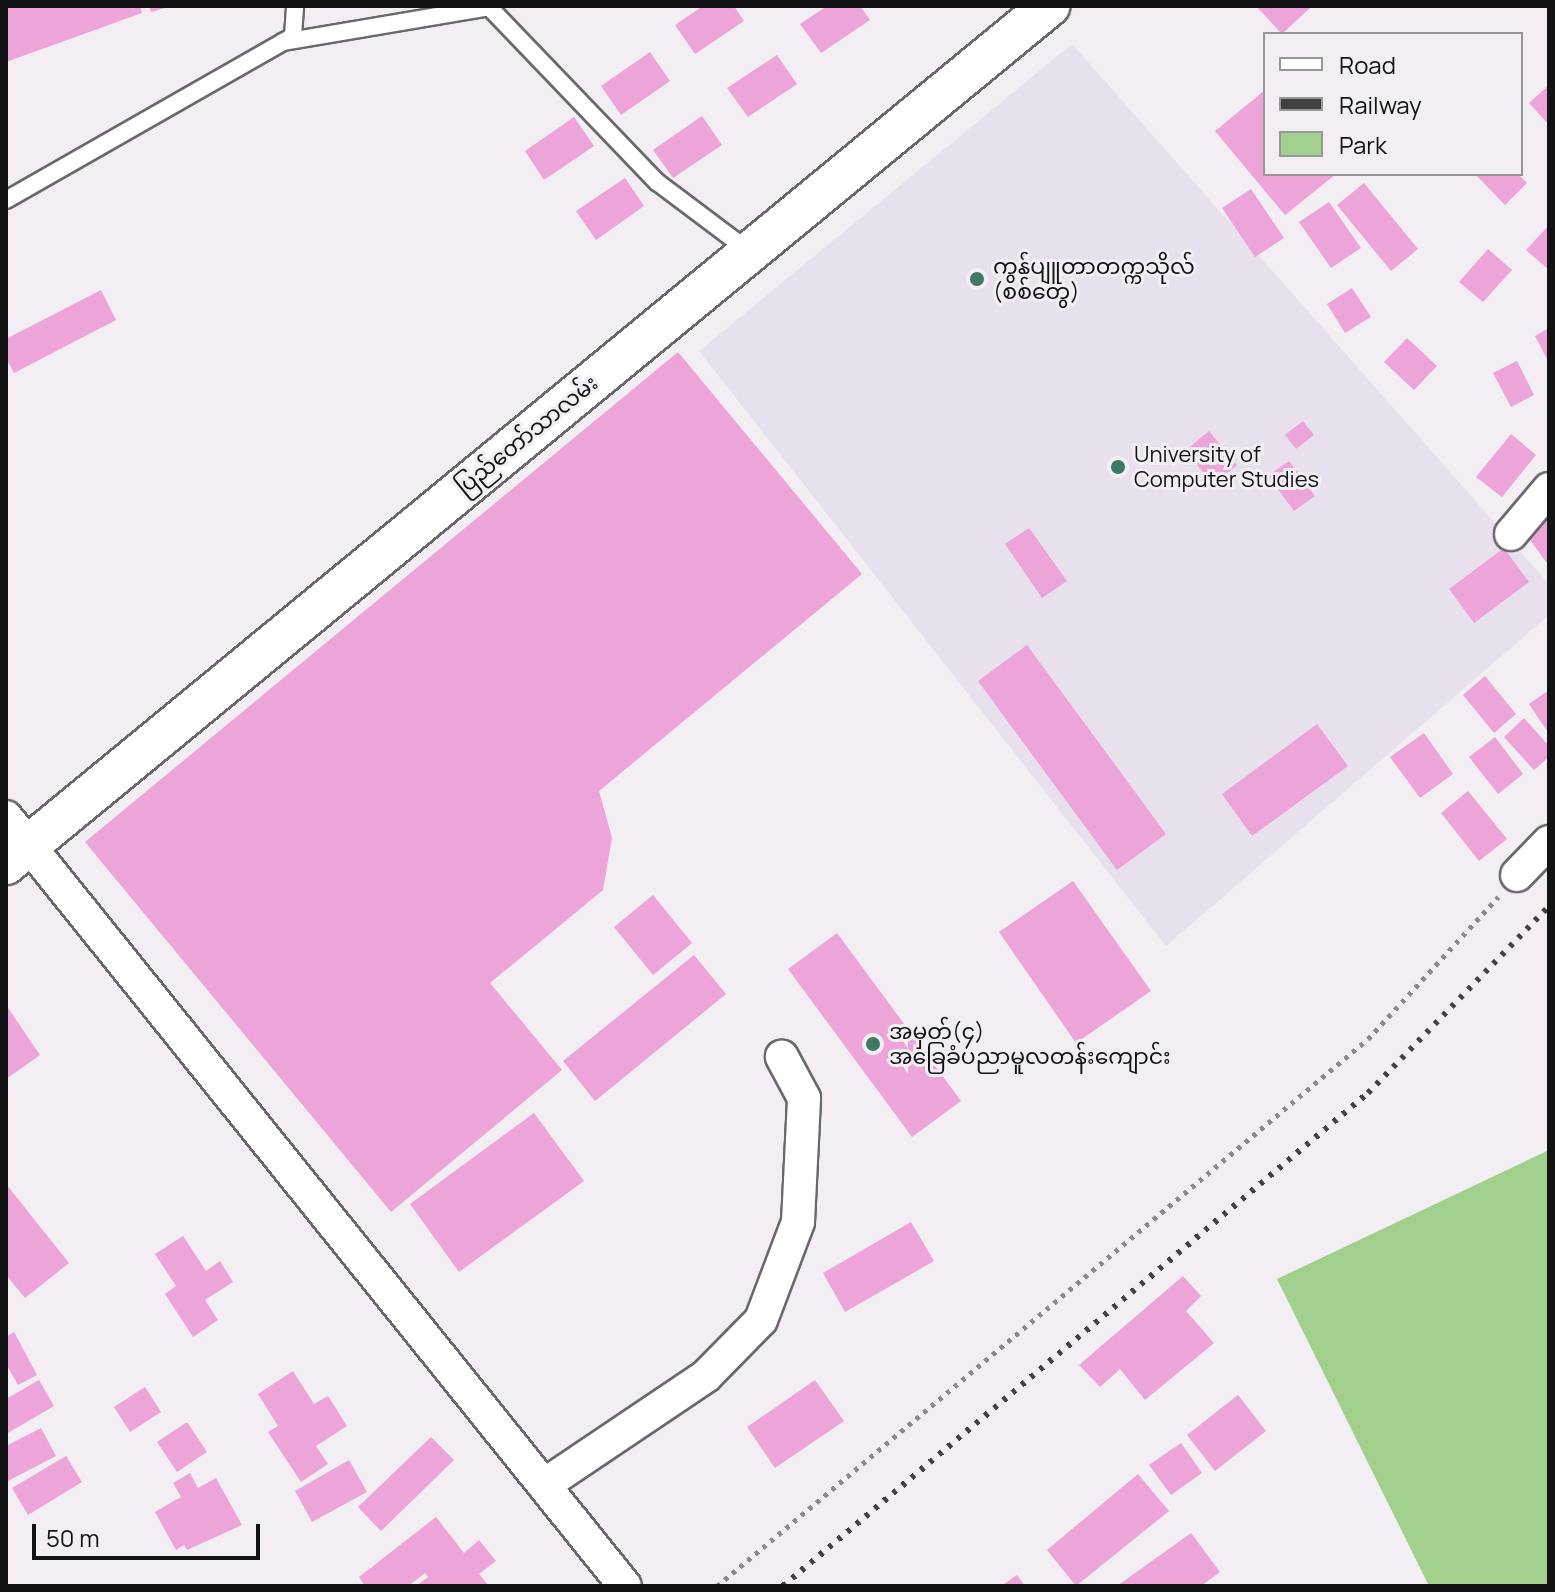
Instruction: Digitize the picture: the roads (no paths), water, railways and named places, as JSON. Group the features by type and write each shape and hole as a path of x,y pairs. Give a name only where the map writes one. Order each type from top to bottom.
{"street":[{"name":"ပြည်တော်သာလမ်း","path":"14,843 750,252 1049,6"},
{"path":"1511,534 1549,489"},
{"path":"1517,875 1549,842"},
{"path":"14,843 625,1586"},
{"path":"544,1485 706,1376 761,1320 798,1222 804,1098 782,1057"}],"lane":[{"path":"6,200 293,36 295,6"},
{"path":"283,42 489,7 657,182 750,252"}],"railway":[{"path":"783,1586 1368,1093 1549,906"}],"place":[{"name":"ကွန်ပျူတာတက္ကသိုလ် (စစ်တွေ)","path":"977,279"},
{"name":"University of Computer Studies","path":"1118,467"},
{"name":"အမှတ်(၄) အခြေခံပညာမူလတန်းကျောင်း","path":"873,1044"}]}
